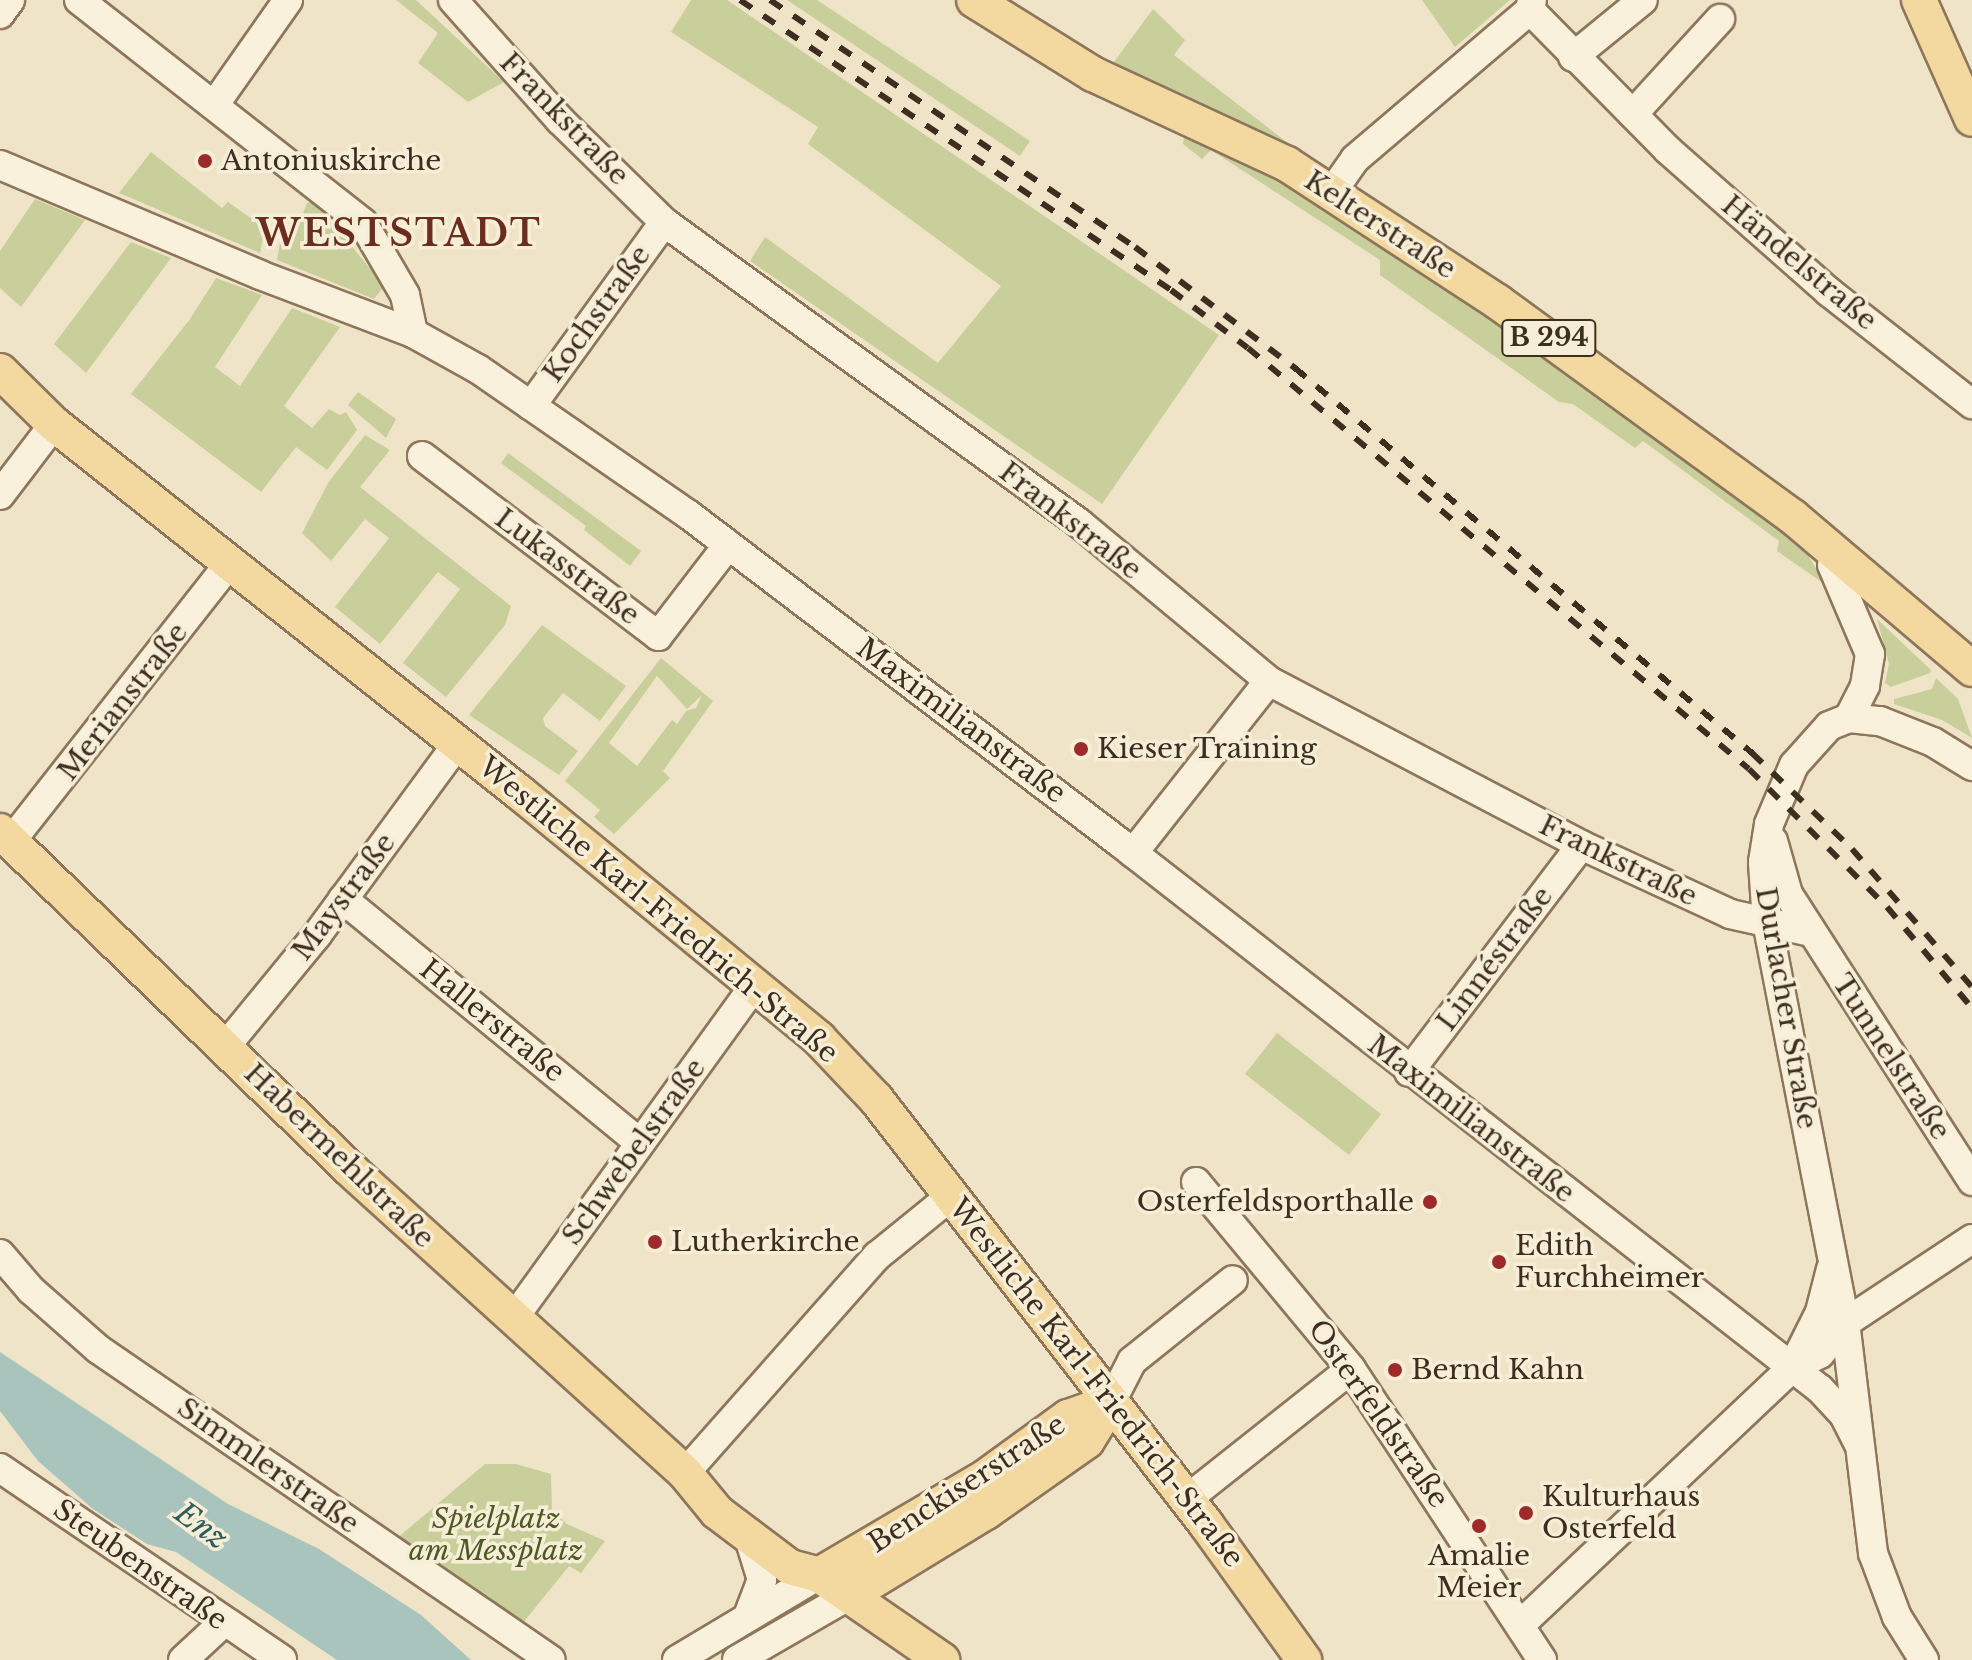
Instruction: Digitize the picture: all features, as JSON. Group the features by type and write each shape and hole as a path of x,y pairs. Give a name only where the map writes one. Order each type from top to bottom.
{"main road":[{"name":"Kelterstraße","path":"974,0 1093,74 1248,144 1332,192 1542,333 1758,495 1972,669"},
{"path":"1919,0 1972,119"},
{"name":"Westliche Karl-Friedrich-Straße","path":"0,371 54,424 458,743 819,1039 876,1099 1187,1499 1304,1660"},
{"name":"Kelterstraße","path":"1834,558 1972,693"},
{"path":"1834,558 1972,648"},
{"name":"Habermehlstraße","path":"6,836 513,1319 685,1473 750,1541 790,1567 819,1575 942,1660"},
{"name":"Benckiserstraße","path":"850,1595 1087,1441 1111,1402"},
{"name":"Benckiserstraße","path":"819,1575 984,1478 1068,1417 1111,1402"},
{"name":"Habermehlstraße","path":"685,1473 751,1511 806,1553 819,1575"},
{"path":"896,1628 895,1587 903,1563"}],"street":[{"path":"0,14 10,0"},
{"path":"79,0 363,223 405,295 413,333"},
{"path":"215,104 288,0"},
{"name":"Frankstraße","path":"453,0 560,120 664,222 1079,523 1269,681 1581,845 1730,914 1767,923"},
{"path":"1573,57 1643,0"},
{"path":"1332,192 1355,159 1531,5"},
{"name":"Händelstraße","path":"1531,5 1573,57 1829,292 1972,404"},
{"path":"1633,114 1720,19"},
{"name":"Maximilianstraße","path":"0,165 260,275 413,333 478,369 728,545 1133,853 1409,1072 1792,1368 1844,1415 1858,1443"},
{"name":"Kochstraße","path":"531,406 664,222"},
{"path":"0,495 54,424"},
{"name":"Lukasstraße","path":"422,456 658,636 728,545"},
{"path":"1834,558 1870,654 1865,686 1849,718 1902,728 1970,763"},
{"name":"Merianstraße","path":"6,836 231,561"},
{"path":"1133,853 1269,681"},
{"name":"Durlacher Straße","path":"1849,718 1829,726 1804,749 1769,824 1762,888 1845,1323 1858,1443 1882,1585 1924,1660"},
{"name":"Maystraße","path":"225,1047 343,899 458,743"},
{"name":"Tunnelstraße","path":"1769,824 1788,894 1972,1181"},
{"name":"Linnéstraße","path":"1409,1072 1581,845"},
{"name":"Hallerstraße","path":"343,899 640,1143"},
{"path":"1767,923 1787,923 1811,932"},
{"name":"Schwebelstraße","path":"513,1319 755,985"},
{"name":"Osterfeldstraße","path":"1196,1182 1351,1369 1542,1660"},
{"path":"685,1473 877,1256 951,1196"},
{"path":"1520,1625 1792,1368 1820,1354 1845,1323 1972,1239"},
{"name":"Simmlerstraße","path":"0,1254 31,1290 98,1349 551,1660"},
{"name":"Durlacher Straße","path":"1792,1368 1820,1312 1832,1264"},
{"path":"1111,1402 1132,1361 1233,1280"},
{"path":"1187,1499 1351,1369"},
{"name":"Steubenstraße","path":"0,1468 223,1623 282,1660"},
{"path":"748,1616 762,1580 750,1541"},
{"name":"Benckiserstraße","path":"677,1660 819,1575"},
{"name":"Benckiserstraße","path":"737,1660 850,1595"},
{"path":"791,1628 849,1620 896,1628"},
{"path":"183,1660 223,1623"}],"green space":[{"path":"396,0 416,0 504,82 468,102 418,63 438,33"},
{"path":"691,0 727,0 1219,335 1102,504 750,261 765,237 938,363 1001,286 808,144 818,127 671,32"},
{"path":"787,0 817,0 1030,141 1020,156"},
{"path":"1422,0 1510,0 1455,47"},
{"path":"1153,9 1185,40 1174,55 1306,157 1218,111 1111,66"},
{"path":"1185,131 1299,183 1401,253 1712,475 1808,555 1826,585 1777,551 1779,541 1643,441 1635,448 1573,404 1559,402 1380,275 1380,260 1211,150 1202,159 1183,144"},
{"path":"151,152 222,208 228,202 265,228 260,253 119,193"},
{"path":"35,199 85,220 21,307 0,288 0,251"},
{"path":"315,201 376,276 383,288 374,299 277,260 280,243 295,233 307,203"},
{"path":"131,242 171,258 86,373 54,344"},
{"path":"216,278 262,295 215,367 240,386 292,308 340,327 284,406 312,428 329,409 340,415 346,412 357,430 327,470 296,447 261,492 131,394 190,319"},
{"path":"358,392 396,419 386,438 348,405"},
{"path":"365,435 390,450 360,487 511,606 505,625 446,697 403,663 460,589 438,572 380,644 335,607 389,538 365,519 331,561 302,533 328,483"},
{"path":"508,453 641,551 630,566 584,530 586,526 501,463"},
{"path":"1877,619 1931,670 1930,673 1891,687 1885,683 1889,664"},
{"path":"542,625 626,686 600,721 563,693 543,718 545,726 578,751 559,775 469,715"},
{"path":"661,658 713,701 663,771 670,778 614,834 594,817 600,810 565,781","holes":["657,676 687,709 702,695 696,708 686,711 677,724 672,720 637,766 609,743"]},
{"path":"1936,678 1958,699 1972,738 1942,720 1894,704 1894,699 1932,689"},
{"path":"1277,1033 1381,1114 1349,1155 1245,1074"},
{"name":"Spielplatz am Messplatz","path":"485,1464 516,1464 551,1474 552,1510 567,1524 605,1541 581,1573 569,1566 518,1629 396,1539"}],"water":[{"name":"Enz","path":"0,1352 228,1504 319,1549 421,1615 471,1660 337,1660 176,1552 147,1544 93,1509 38,1461 0,1411"}],"railway":[{"path":"740,0 1171,290 1248,348 1749,769 1887,907 1972,1008"},
{"path":"770,0 1135,247 1295,368 1752,753 1852,849 1972,987"}],"place":[{"name":"Antoniuskirche","path":"205,161"},
{"name":"Kieser Training","path":"1081,749"},
{"name":"Osterfeldsporthalle","path":"1430,1202"},
{"name":"Lutherkirche","path":"655,1242"},
{"name":"Edith Furchheimer","path":"1499,1262"},
{"name":"Bernd Kahn","path":"1395,1370"},
{"name":"Kulturhaus Osterfeld","path":"1526,1513"},
{"name":"Amalie Meier","path":"1479,1526"}],"district":[{"name":"WESTSTADT","path":"399,234"}]}
